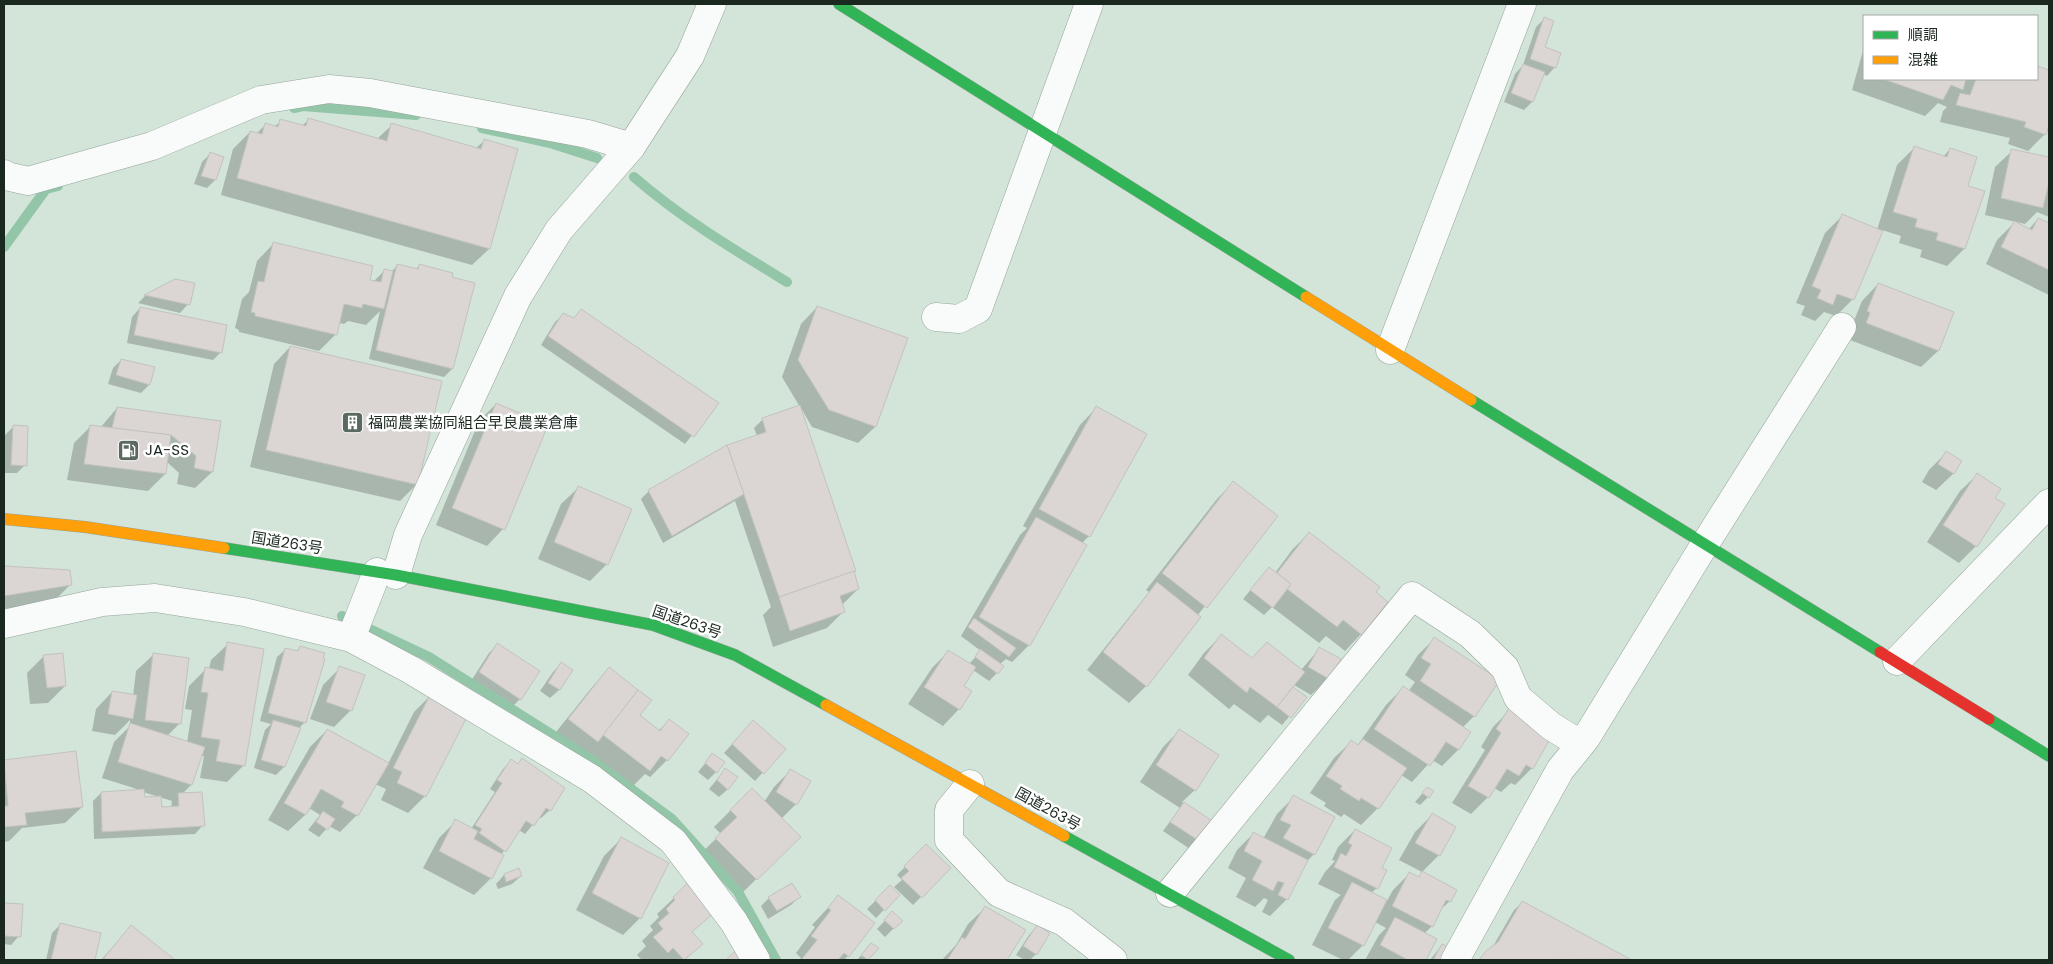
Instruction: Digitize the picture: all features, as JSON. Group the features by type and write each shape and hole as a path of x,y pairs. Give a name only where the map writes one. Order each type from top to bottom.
{"main road":[{"path":"839,4 1390,350 2049,756"},
{"name":"国道263号","path":"4,519 85,527 386,573 653,625 734,655 1289,960"}],"street":[{"path":"351,638 364,606 408,535 518,296 559,230 631,147 690,56 712,4"},
{"path":"936,317 959,320 978,309 1089,4"},
{"path":"1390,350 1522,4"},
{"path":"4,174 28,181 152,146 261,100 329,89 370,93 588,134 631,147"},
{"path":"1455,960 1560,770 1580,744 1842,327"},
{"path":"1896,662 2049,503"},
{"path":"1170,893 1412,596 1470,634 1505,668 1518,698 1551,726 1580,744"},
{"path":"4,624 102,602 155,598 244,612 351,638 411,670 592,779 673,841 734,922 756,960"},
{"path":"970,784 949,810 949,840 998,893 1064,922 1113,960"}],"building":[{"path":"1544,17 1554,21 1545,47 1561,53 1556,68 1530,59"},
{"path":"1523,64 1545,72 1533,102 1511,93"},
{"path":"2038,66 2049,70 2049,125 2046,135 2024,127 2026,122 1956,105 1960,93 1970,95 1976,80 2038,80"},
{"path":"1886,80 1966,80 1963,90 1951,85 1943,100"},
{"path":"308,118 387,141 391,123 481,149 484,139 518,149 490,249 237,178 250,131 262,134 265,123 278,127 280,119 306,126"},
{"path":"1914,146 1947,157 1950,148 1977,157 1968,186 1985,191 1965,249 1936,240 1938,233 1915,227 1917,219 1893,212"},
{"path":"2011,149 2049,157 2049,182 2043,208 2001,198"},
{"path":"210,152 224,157 216,180 201,176"},
{"path":"1842,214 1883,231 1854,300 1837,294 1833,305 1817,298 1821,290 1812,286"},
{"path":"2038,218 2049,223 2049,270 2001,247 2014,221 2032,230"},
{"path":"273,242 373,266 370,280 381,282 384,269 393,271 384,309 363,304 362,308 344,304 337,335 255,316 255,313 251,312 258,281 264,282"},
{"path":"397,264 418,269 419,264 453,273 452,277 475,283 453,369 376,350"},
{"path":"175,279 195,283 190,305 144,295"},
{"path":"1878,283 1954,312 1939,351 1866,323 1870,313 1867,311"},
{"path":"817,306 908,338 876,427 829,410 798,360"},
{"path":"140,307 227,325 222,353 134,335"},
{"path":"581,309 719,403 694,437 548,336 563,313 574,318"},
{"name":"福岡農業協同組合早良農業倉庫","path":"290,346 442,381 418,485 266,450"},
{"path":"121,359 155,367 150,385 116,375"},
{"path":"496,403 548,425 505,530 452,508"},
{"path":"800,405 856,571 779,597 727,445 766,432 762,418"},
{"path":"1096,406 1147,434 1090,537 1039,509"},
{"path":"117,407 221,421 213,472 194,468 196,456 171,435 112,428"},
{"path":"13,425 28,426 27,466 11,465"},
{"path":"90,425 171,435 166,474 84,464"},
{"path":"727,445 744,494 672,536 648,490"},
{"path":"1946,451 1962,461 1954,474 1938,464"},
{"path":"1977,473 2001,489 1995,498 2005,504 1977,547 1943,525"},
{"path":"1233,481 1278,516 1207,608 1162,573"},
{"path":"578,486 632,509 608,565 554,542"},
{"path":"1036,517 1087,545 1030,646 979,617"},
{"path":"1309,532 1380,587 1376,592 1388,602 1362,635 1343,620 1337,627 1287,589 1291,584 1277,573"},
{"path":"4,566 70,570 72,585 4,596"},
{"path":"1269,567 1291,584 1273,608 1250,590"},
{"path":"854,571 859,589 840,596 845,612 790,631 779,597"},
{"path":"1157,582 1201,617 1147,687 1103,652"},
{"path":"974,618 1016,648 1009,657 968,627"},
{"path":"1221,634 1252,658 1267,642 1305,672 1277,707 1250,687 1247,693 1204,658"},
{"path":"1434,637 1500,680 1475,717 1420,681 1431,664 1421,658"},
{"path":"227,642 264,649 245,766 216,761 220,740 201,737 208,693 201,692 205,667 223,671"},
{"path":"497,643 540,671 521,700 479,672"},
{"path":"300,646 325,653 323,658 325,659 306,723 268,713 285,648 298,651"},
{"path":"1319,647 1341,659 1329,679 1308,667"},
{"path":"980,649 1004,666 998,674 975,657"},
{"path":"948,650 976,667 964,686 972,691 960,710 924,687"},
{"path":"63,653 66,686 47,688 43,655"},
{"path":"153,653 189,658 181,724 145,720"},
{"path":"561,662 573,670 560,690 548,683"},
{"path":"339,666 365,675 352,711 326,702"},
{"path":"609,667 638,690 598,742 568,719"},
{"path":"1403,686 1471,732 1459,750 1446,742 1430,766 1374,729"},
{"path":"1293,687 1307,697 1291,718 1277,707"},
{"path":"638,690 652,700 640,715 660,731 669,719 689,734 668,761 661,756 650,771 603,735"},
{"path":"112,691 137,695 133,719 108,714"},
{"path":"431,693 469,713 426,797 397,783 402,772 393,768"},
{"path":"1509,708 1529,720 1526,724 1550,739 1533,769 1526,765 1519,776 1507,769 1489,798 1468,786 1501,733 1496,729"},
{"path":"273,720 301,728 285,767 261,760"},
{"path":"753,720 786,749 764,774 732,744"},
{"path":"130,723 205,747 192,785 118,762"},
{"path":"327,729 389,763 358,816 341,807 344,802 321,789 306,815 284,803"},
{"path":"1179,729 1219,755 1196,791 1156,765"},
{"path":"1363,739 1407,768 1379,809 1361,798 1359,801 1340,789 1342,786 1326,776 1351,740 1358,745"},
{"path":"76,751 83,807 25,813 27,825 4,827 4,806 8,806 4,760"},
{"path":"712,753 725,762 717,773 705,763"},
{"path":"522,758 565,788 551,811 546,808 534,826 526,821 506,852 479,833 482,829 475,825 502,783 497,780 511,759 518,764"},
{"path":"725,768 738,777 728,790 717,780"},
{"path":"790,769 811,781 797,805 776,792"},
{"path":"1427,787 1434,791 1429,798 1422,793"},
{"path":"752,788 801,837 757,880 715,838 737,817 730,810"},
{"path":"144,789 145,797 161,796 162,807 179,806 178,793 202,792 205,826 102,832 101,792"},
{"path":"1293,795 1335,817 1315,855 1283,838 1291,825 1280,820"},
{"path":"1184,802 1212,821 1199,841 1170,822"},
{"path":"323,811 335,819 328,830 316,822"},
{"path":"1432,813 1456,827 1440,856 1415,843"},
{"path":"455,819 478,831 474,839 504,855 492,879 439,851"},
{"path":"1355,829 1392,848 1382,868 1387,870 1378,889 1334,867 1341,853 1346,856 1352,845 1348,843"},
{"path":"1253,832 1308,860 1288,900 1278,895 1284,883 1278,881 1273,891 1252,880 1262,861 1244,851"},
{"path":"621,837 669,863 641,919 592,893"},
{"path":"926,844 951,868 922,898 901,878 909,871 904,866"},
{"path":"519,868 522,876 506,882 504,874"},
{"path":"1422,871 1457,890 1451,902 1446,900 1433,927 1392,906 1409,872 1419,877"},
{"path":"690,881 716,911 692,932 703,944 684,960 673,948 668,953 653,937 663,929 658,923 669,913 666,909 675,900 673,897"},
{"path":"1352,882 1387,900 1364,946 1328,928"},
{"path":"792,883 801,897 777,911 768,897"},
{"path":"890,885 900,895 885,911 875,900"},
{"path":"838,895 875,923 849,957 844,953 838,960 801,960 817,940 811,936 831,910 828,908"},
{"path":"1522,901 1630,959 1479,960 1486,951 1498,942"},
{"path":"4,903 23,904 21,937 4,936"},
{"path":"985,906 1026,930 1007,960 947,960 962,937 965,939"},
{"path":"892,911 903,921 894,929 884,920"},
{"path":"1395,917 1437,939 1426,960 1408,960 1380,945"},
{"path":"60,923 101,933 95,960 51,960"},
{"path":"131,925 174,959 103,959"},
{"path":"1037,925 1050,933 1037,955 1023,946"},
{"path":"871,943 879,948 868,960 861,955"},
{"path":"1442,944 1449,947 1442,960 1433,960"},
{"path":"737,949 746,960 726,960"}],"waterway":[{"path":"294,108 303,106 416,115"},
{"path":"482,128 550,143 597,158"},
{"path":"634,177 689,220 787,282"},
{"path":"4,247 46,189 58,186"},
{"path":"342,616 429,657 589,758 672,819 738,892 776,960"}],"traffic: fast":[{"path":"839,4 1306,297"},
{"path":"1471,400 1880,652"},
{"path":"224,548 396,575 653,625 735,655 826,705"},
{"path":"1989,719 2049,756"},
{"path":"1064,836 1289,960"}],"traffic: slow":[{"path":"1306,297 1471,400"},
{"path":"4,519 85,527 224,548"},
{"path":"826,705 1064,836"}],"traffic: jam":[{"path":"1880,652 1989,719"}],"place":[{"name":"福岡農業協同組合早良農業倉庫","path":"352,423"},
{"name":"JA-SS","path":"129,450"}]}
